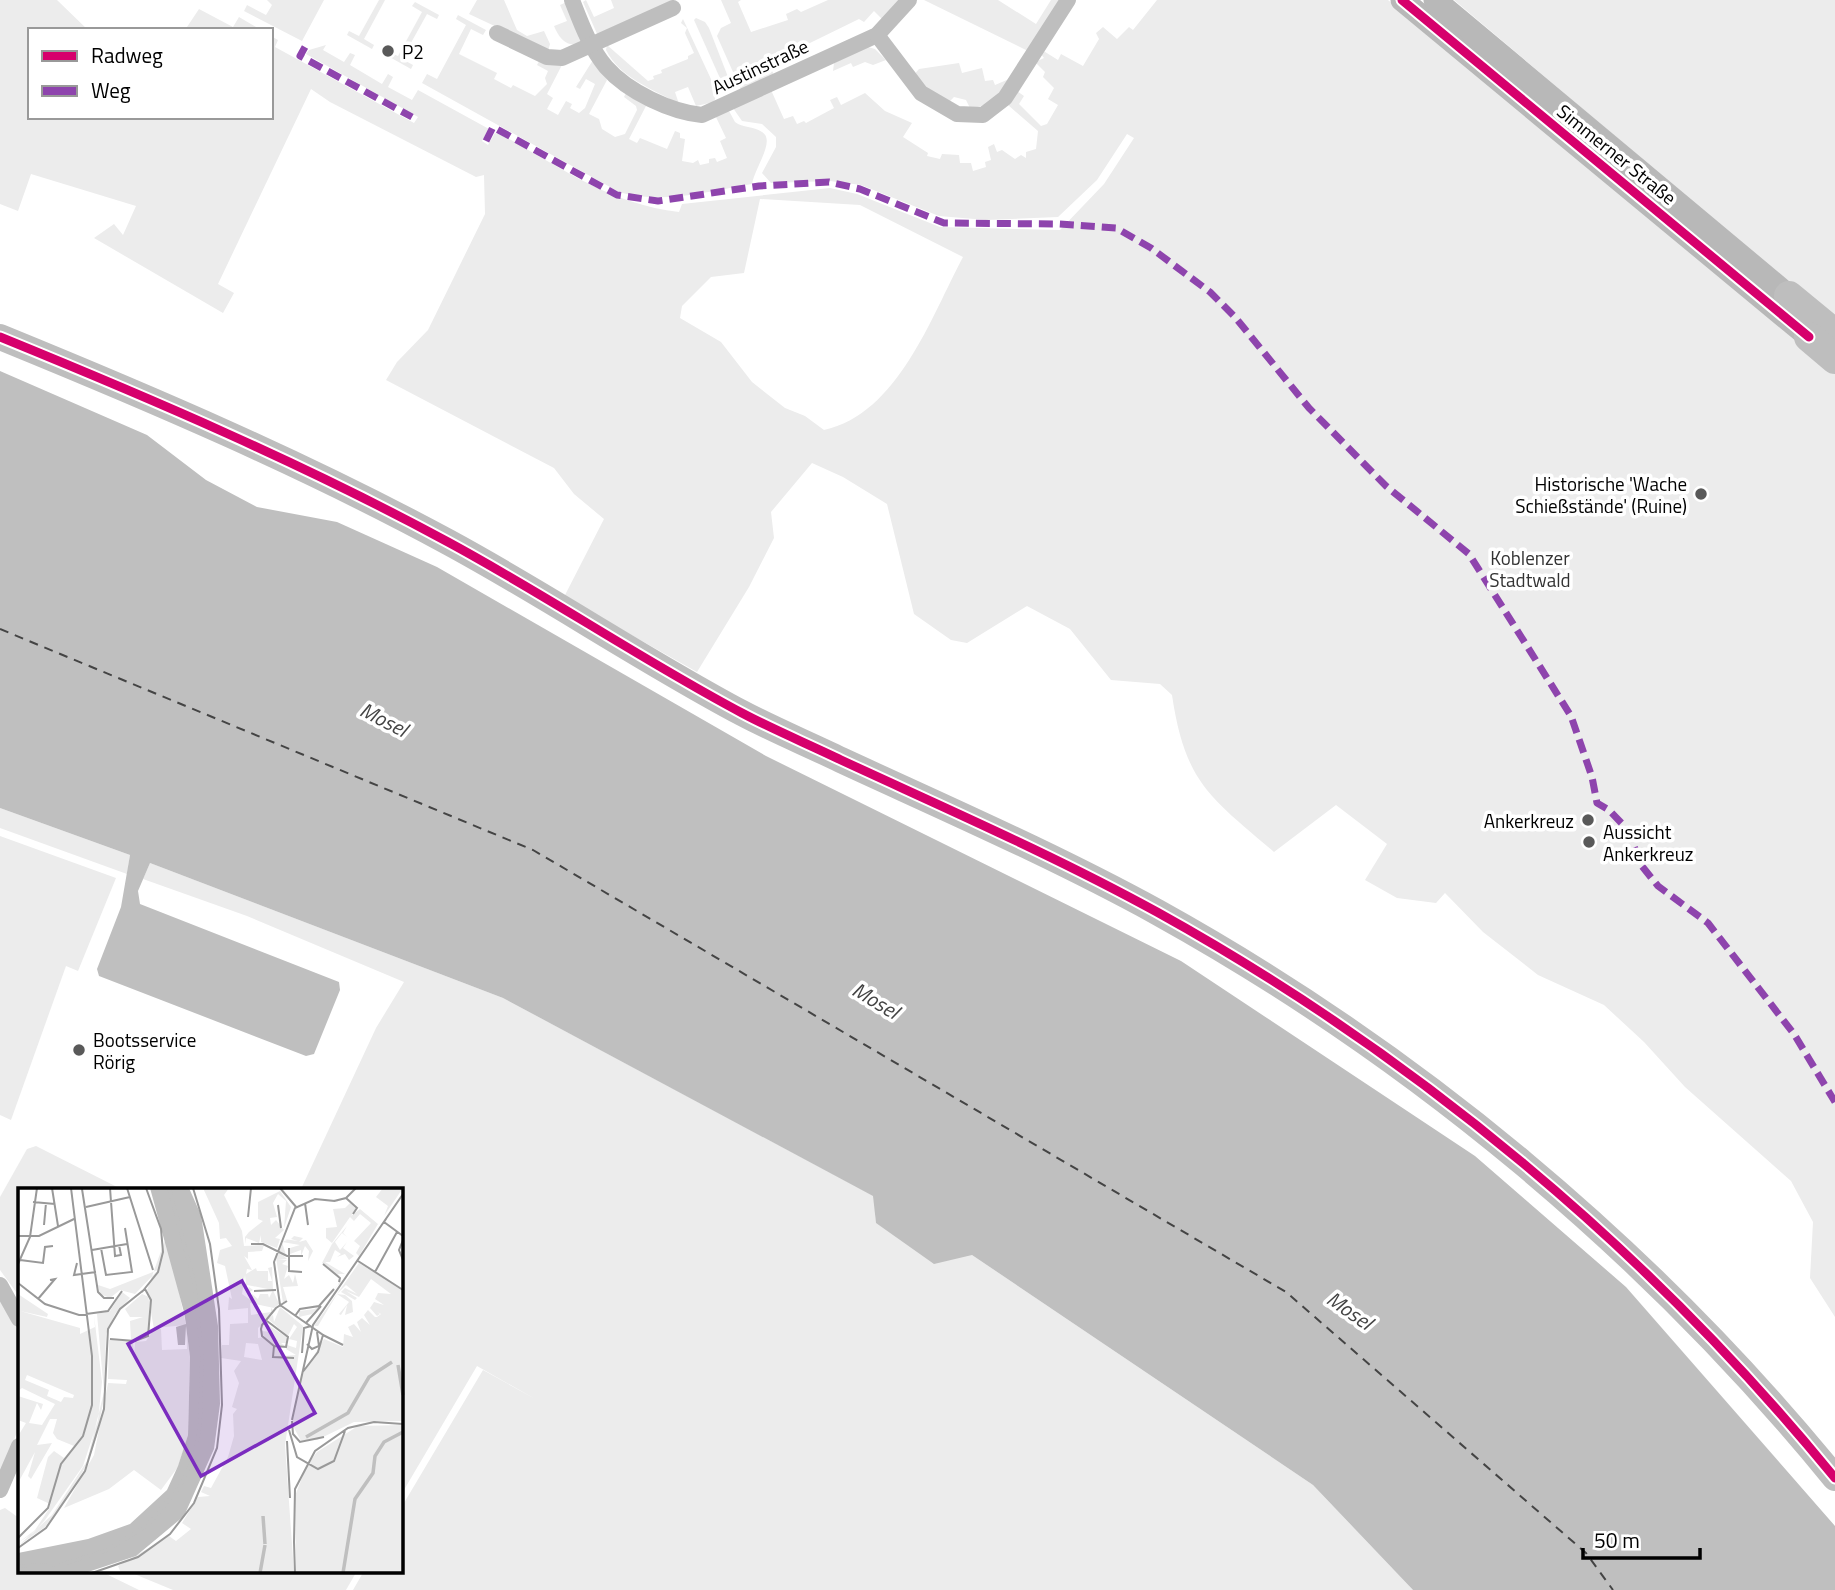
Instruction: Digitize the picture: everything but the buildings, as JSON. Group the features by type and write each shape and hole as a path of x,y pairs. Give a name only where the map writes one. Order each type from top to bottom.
{"highway":[{"path":"1789,296 1826,332 1835,356"}],"main road":[{"path":"0,337 273,454 449,542 743,714 1091,878 1177,923 1311,1004 1479,1127 1564,1199 1729,1357 1835,1478"}],"street":[{"name":"Austinstraße","path":"572,0 592,45 607,68 624,83 681,112 702,114 877,35 909,0"},
{"path":"877,35 921,93 957,114 983,115 1005,99 1068,0"},
{"name":"Simmerner Straße","path":"1402,0 1826,332"},
{"name":"Simmerner Straße","path":"1435,0 1789,296"},
{"path":"497,33 554,58 592,45 673,8"},
{"path":"0,1285 18,1317"},
{"path":"0,1490 18,1448"}],"green space":[{"name":"Koblenzer Stadtwald","path":"0,0 57,0 86,28 28,28 28,119 273,119 273,37 278,40 275,47 414,123 418,117 306,54 309,50 326,45 323,50 344,62 350,53 355,55 350,65 382,84 388,74 393,77 388,87 412,100 418,90 489,129 482,141 488,145 495,133 504,136 588,183 654,208 679,212 682,204 830,188 857,194 940,227 1060,230 1104,184 1134,138 1127,134 1097,180 1058,217 986,220 939,216 861,185 830,181 771,183 762,173 776,147 776,137 762,124 742,121 733,108 771,90 784,119 793,116 797,124 804,121 806,123 834,108 830,100 837,97 841,105 865,93 885,111 912,123 903,137 928,153 927,156 940,159 942,154 959,155 960,163 971,163 973,171 986,167 985,162 991,160 988,147 994,144 997,152 1002,150 1015,159 1021,155 1026,158 1026,152 1036,149 1038,131 1008,105 1017,91 1024,96 1019,104 1041,126 1047,124 1058,105 1048,99 1054,88 1043,77 1045,72 1035,62 1044,58 1040,53 1042,50 1058,60 1061,54 1083,66 1099,39 1096,33 1103,27 1117,39 1129,27 1133,30 1157,0 1388,0 1835,369 1835,1317 1810,1278 1813,1222 1791,1181 1685,1087 1644,1042 1604,1005 1538,975 1483,932 1445,893 1436,903 1397,898 1365,880 1387,844 1336,805 1274,852 1233,817 1204,786 1184,749 1172,695 1160,684 1111,680 1070,629 1027,606 967,643 951,640 914,614 887,504 843,477 812,463 771,512 774,538 749,587 697,672 564,597 604,519 574,494 554,468 386,380 397,362 428,330 485,214 484,175 476,177 330,102 311,89 218,284 234,293 223,313 94,238 114,224 123,235 136,206 31,174 18,211 0,204","holes":["760,199 860,205 963,257 924,334 892,384 872,405 850,420 824,430 805,416 785,408 752,382 721,342 680,318 682,306 711,277 744,273"]},
{"path":"267,0 324,0 302,41 244,11 247,5 266,15 272,5"},
{"path":"379,0 385,0 364,39 374,45 372,49 347,35 349,31 359,36"},
{"path":"477,0 504,0 517,30 527,36 544,31 550,44 548,51 469,14"},
{"path":"586,0 594,17 614,8 611,0 673,0 598,36 583,2"},
{"path":"721,0 741,0 738,2 751,32 788,20 786,14 797,9 801,12 828,0 900,0 882,19 874,11 864,22 859,19 769,63 774,75 741,90 717,36 721,28 731,23"},
{"path":"924,0 998,0 1036,24 1051,0 1059,0 1028,51"},
{"path":"1454,0 1835,0 1835,318 1815,305"},
{"path":"569,1 584,37 580,44 564,41 554,26 567,21 560,5"},
{"path":"415,2 439,15 437,19 427,14 402,59 413,65 411,69 386,55 388,52 398,56 422,12 412,6"},
{"path":"199,9 233,27 239,17 258,28 186,28"},
{"path":"458,15 486,30 483,35 471,29 459,54 497,73 494,79 511,88 513,85 535,96 547,84 545,78 548,71 537,65 540,59 563,63 547,94 553,98 547,109 558,115 566,101 572,104 570,108 579,113 585,108 595,84 586,79 580,89 576,87 593,60 607,80 589,114 599,119 602,129 615,137 625,134 637,110 636,106 624,97 626,93 647,104 629,139 637,143 640,138 667,149 675,131 680,133 680,138 685,139 682,161 693,163 698,160 700,165 709,163 709,159 715,158 717,162 727,158 720,141 726,138 715,115 729,111 735,122 759,130 766,136 766,147 752,184 669,197 636,196 619,192 422,83 427,74 437,79 466,25 456,19"},
{"path":"696,18 705,22 709,28 730,82 723,85 694,20"},
{"path":"683,19 717,92 714,102 696,106 688,87 675,92 679,104 628,75 612,60 606,50 607,45 648,81 654,79 653,76 662,73 661,70 688,59 688,56 694,53 685,33 687,28 681,23"},
{"path":"868,47 875,49 886,60 873,65 865,62 853,67 851,63 833,71 834,63"},
{"path":"959,63 962,73 982,68 985,81 993,80 995,85 1009,79 994,100 970,108 966,100 954,97 949,102 927,91 913,76 919,69"},
{"path":"0,808 130,855 127,874 0,828"},
{"path":"0,836 116,878 78,971 66,966 11,1120 0,1115"},
{"path":"150,863 503,998 874,1196 876,1223 972,1255 1313,1485 1413,1590 353,1590 363,1572 402,1572 402,1506 483,1370 537,1400 477,1366 402,1493 402,1188 301,1188 376,1028 404,982 247,916 143,879"},
{"path":"36,1146 119,1188 18,1188 18,1295 0,1270 0,1197 27,1149"},
{"path":"0,1295 14,1319 18,1335 18,1430 0,1476"},
{"path":"5,1508 18,1517 18,1572 102,1572 139,1590 0,1590 0,1510"},
{"path":"129,1572 356,1572 346,1590 173,1590"}],"water":[{"name":"Mosel","path":"0,371 147,435 206,480 257,507 337,522 437,567 766,756 1181,961 1475,1156 1626,1287 1835,1526 1835,1590 1413,1590 1313,1485 972,1255 934,1264 876,1223 873,1196 503,998 150,863 138,891 140,904 339,982 340,990 314,1054 306,1056 99,976 97,969 121,907 130,855 0,808"}],"ferry route":[{"path":"0,629 533,850 1286,1292 1586,1553 1613,1590"}],"marked path":[{"path":"305,47 300,56 412,117"},
{"path":"486,141 493,127 617,195 658,201 759,186 829,182 860,189 944,223 1059,224 1116,228 1151,248 1210,292 1235,317 1309,408 1386,486 1469,554 1571,716 1592,777 1597,803 1609,810 1628,830 1641,865 1658,886 1708,923 1794,1034 1835,1102"}],"cycle path":[{"path":"1402,0 1809,337"},
{"path":"0,337 227,434 394,513 742,713 1080,872 1157,912 1253,968 1346,1029 1436,1094 1523,1163 1607,1236 1687,1313 1763,1394 1835,1478"}],"place":[{"name":"P2","path":"388,51"},
{"name":"Historische 'Wache Schießstände' (Ruine)","path":"1701,494"},
{"name":"Ankerkreuz","path":"1588,820"},
{"name":"Aussicht Ankerkreuz","path":"1589,842"},
{"name":"Bootsservice Rörig","path":"79,1050"}]}
